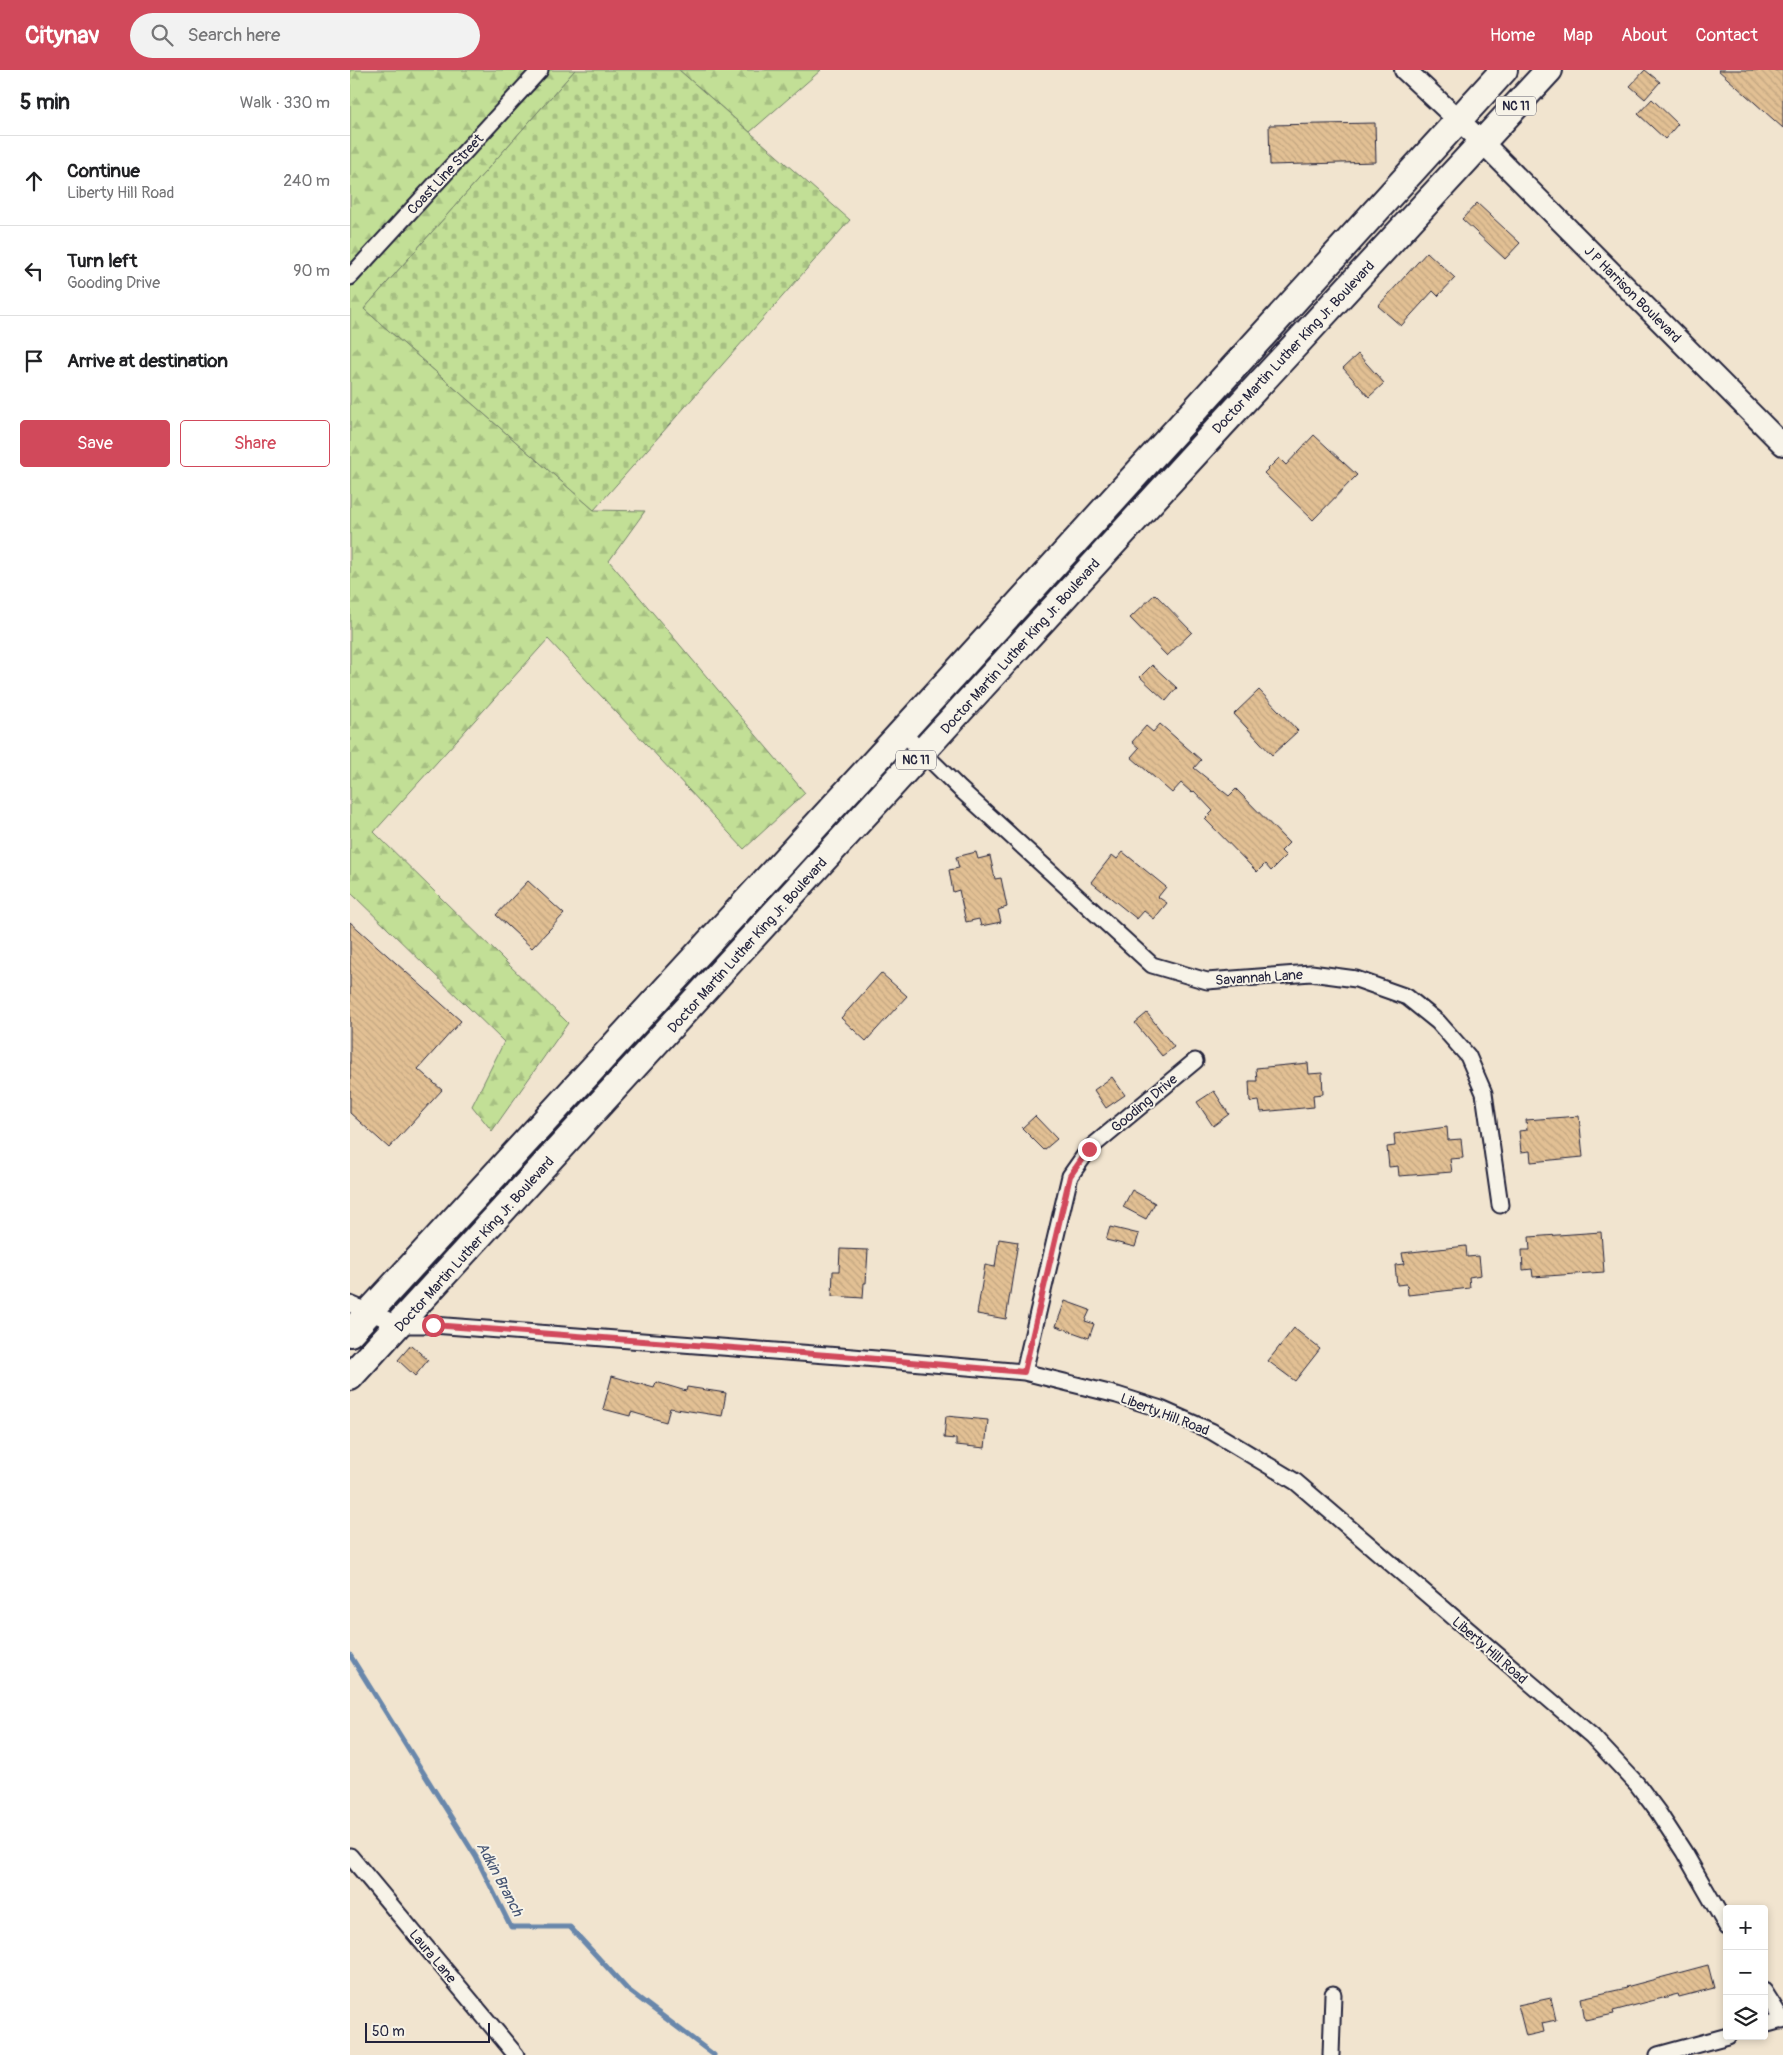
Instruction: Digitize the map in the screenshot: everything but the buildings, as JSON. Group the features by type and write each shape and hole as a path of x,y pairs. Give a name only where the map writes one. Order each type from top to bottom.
{"highway":[{"name":"Doctor Martin Luther King Jr. Boulevard","path":"350,1333 360,1308 902,732 1504,70"},
{"name":"Doctor Martin Luther King Jr. Boulevard","path":"350,1378 1549,70"}],"street":[{"name":"Coast Line Street","path":"350,277 540,70"},
{"name":"J P Harrison Boulevard","path":"1405,70 1482,142 1783,445"},
{"name":"Savannah Lane","path":"902,732 924,751 960,789 1152,965 1207,981 1311,973 1347,978 1408,997 1438,1022 1468,1056 1484,1092 1500,1205"},
{"name":"Gooding Drive","path":"1024,1372 1070,1176 1089,1149 1195,1061"},
{"path":"360,1308 400,1325"},
{"name":"Liberty Hill Road","path":"400,1325 442,1326 843,1356 1024,1372 1062,1380 1161,1409 1238,1446 1296,1482 1592,1736 1614,1758 1658,1812 1723,1920"},
{"name":"Laura Lane","path":"350,1856 516,2055"},
{"path":"1331,2055 1333,1994"},
{"path":"1767,1995 1783,2020 1768,2024"},
{"path":"1658,2055 1723,2037"}],"green space":[{"path":"350,70 575,70 364,309 594,510 645,511 609,561 805,793 744,849 548,639 374,832 568,1023 492,1131 472,1106 504,1042 350,892"},
{"path":"575,70 679,70 850,220 594,510 364,309"},
{"path":"679,70 821,70 750,132"}],"waterway":[{"name":"Adkin Branch","path":"350,1655 476,1857 511,1927 570,1927 627,1989 714,2055"}],"route":[{"path":"433,1325 1024,1372 1070,1176 1089,1149"}]}
